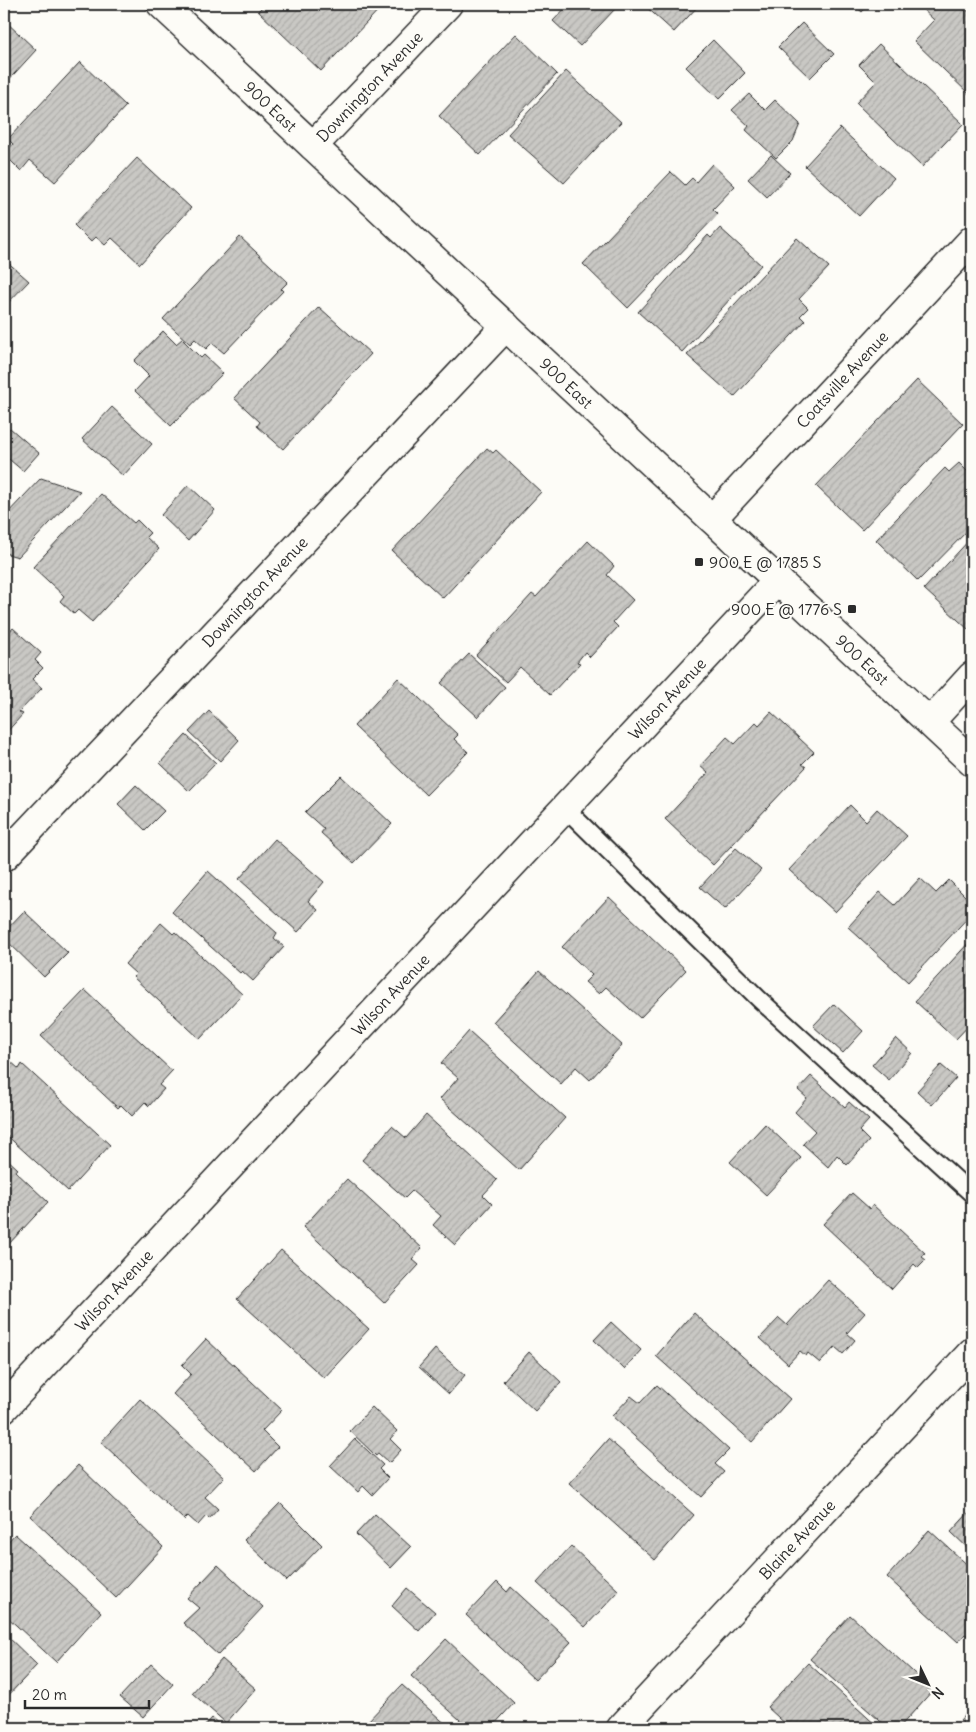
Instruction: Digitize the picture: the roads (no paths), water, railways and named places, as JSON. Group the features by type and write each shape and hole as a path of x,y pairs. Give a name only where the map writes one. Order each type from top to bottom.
{"street":[{"name":"900 East","path":"161,4 972,762"},
{"name":"Downington Avenue","path":"313,146 448,4"},
{"name":"Coatsville Avenue","path":"712,519 972,240"},
{"name":"Downington Avenue","path":"4,857 506,326"},
{"name":"Wilson Avenue","path":"4,1408 778,580"},
{"path":"930,722 972,676"},
{"name":"Blaine Avenue","path":"621,1728 972,1352"}],"lane":[{"path":"565,808 759,999 972,1194"}],"place":[{"name":"900 E @ 1785 S","path":"699,562"},
{"name":"900 E @ 1776 S","path":"852,609"}]}
